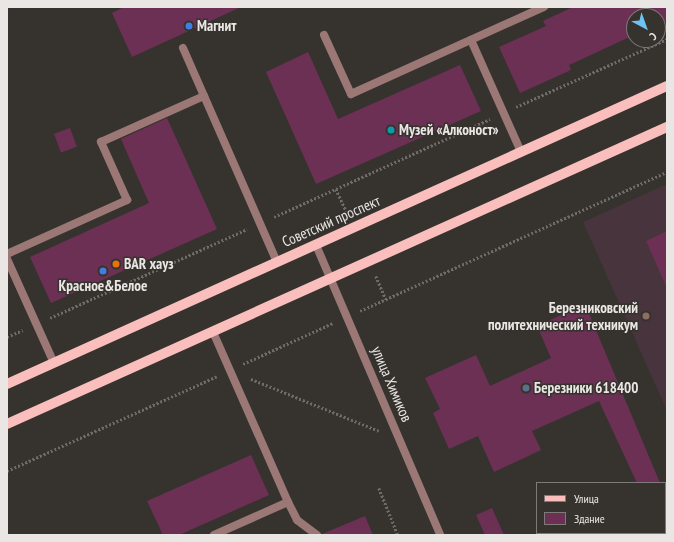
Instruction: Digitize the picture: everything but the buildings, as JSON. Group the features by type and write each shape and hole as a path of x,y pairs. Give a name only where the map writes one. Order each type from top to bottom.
{"main road":[{"name":"Советский проспект","path":"7,384 667,86"},
{"path":"7,424 667,127"}],"street":[{"path":"324,35 351,94 544,7"},
{"path":"471,40 522,152"},
{"path":"183,48 277,262"},
{"path":"7,254 127,200 101,142 204,96"},
{"name":"улица Химиков","path":"316,245 440,535"},
{"path":"7,259 54,363"},
{"path":"212,332 297,520 317,535"},
{"path":"214,535 288,502"}],"path":[{"path":"7,337 667,39"},
{"path":"336,189 354,227"},
{"path":"369,262 386,299"},
{"path":"230,370 400,440"},
{"path":"379,488 398,535"}],"shaded area":[{"name":"Березниковский политехнический техникум","path":"667,184 667,411 583,222"}],"place":[{"name":"Магнит","path":"189,26"},
{"name":"Музей «Алконост»","path":"391,130"},
{"name":"BAR хауз","path":"116,264"},
{"name":"Красное&Белое","path":"103,271"},
{"name":"Березниковский политехнический техникум","path":"646,316"},
{"name":"Березники 618400","path":"526,388"}]}
